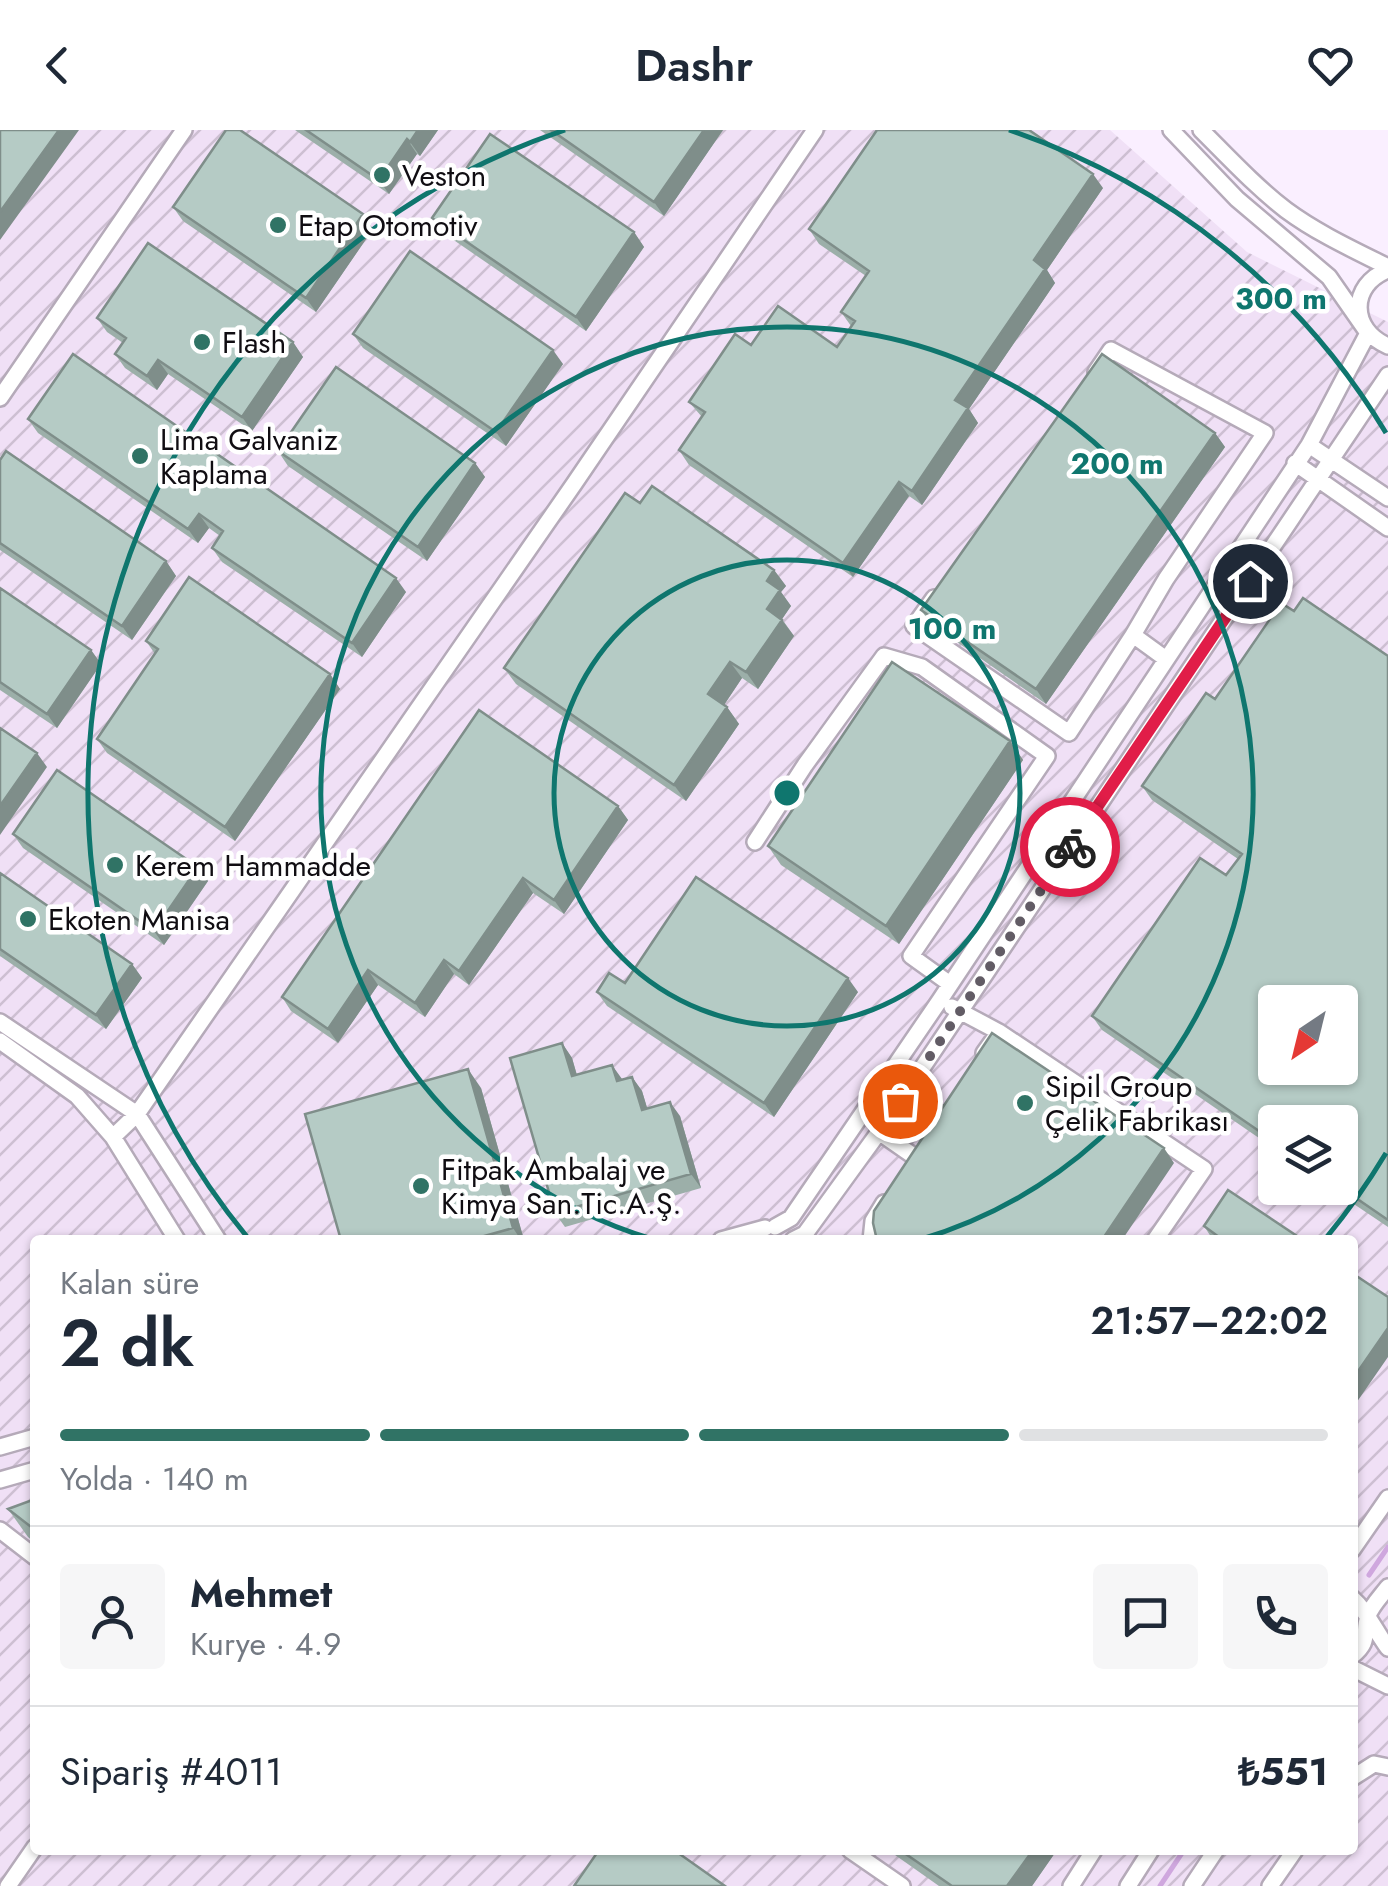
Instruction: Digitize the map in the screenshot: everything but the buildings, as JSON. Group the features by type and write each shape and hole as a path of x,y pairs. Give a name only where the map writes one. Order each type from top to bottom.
{"street":[{"path":"0,398 184,130"},
{"path":"113,1137 137,1114 815,130"},
{"path":"1171,130 1238,198 1329,277 1368,333 1388,346"},
{"path":"1201,130 1250,180 1289,212 1388,268"},
{"path":"1368,333 1361,321 1361,294 1368,282 1388,268"},
{"path":"775,1235 940,1000 1308,445 1368,333"},
{"path":"948,580 914,626 1069,733 1134,635 1166,578 1265,433 1111,350 1090,381"},
{"path":"775,1235 806,1234 879,1132 1388,374"},
{"path":"1308,445 1388,498"},
{"path":"1295,464 1388,528"},
{"path":"1134,635 1166,659"},
{"path":"755,842 884,656 922,667 1047,756 911,956 950,984"},
{"path":"940,1000 999,1032 1204,1169 1158,1235"},
{"path":"0,1022 137,1114 215,1235"},
{"path":"978,1063 999,1032"},
{"path":"0,1041 77,1096 113,1137 174,1235"},
{"path":"904,1173 957,1094"},
{"path":"900,1101 936,1125"},
{"path":"879,1132 915,1156"},
{"path":"871,1235 872,1221 894,1189"},
{"path":"820,1235 828,1201"},
{"path":"0,1447 30,1438"},
{"path":"0,1480 30,1471"},
{"path":"1358,1541 1388,1498"},
{"path":"0,1530 30,1553"},
{"path":"1358,1649 1368,1630 1367,1618 1388,1586"},
{"path":"1358,1603 1388,1648"},
{"path":"1358,1671 1388,1686"},
{"path":"1358,1774 1374,1764 1388,1767"},
{"path":"8,1886 30,1854"},
{"path":"857,1855 902,1886"},
{"path":"1071,1886 1091,1855"},
{"path":"1128,1886 1149,1855"},
{"path":"1192,1886 1213,1855"},
{"path":"1270,1886 1292,1855"}],"shaded area":[{"path":"0,130 1110,130 1247,252 1388,322 1388,1886 0,1886"}],"waterway":[{"path":"1369,1575 1388,1547"},
{"path":"1160,1886 1181,1855"}],"way so far":[{"path":"900,1101 1070,847"}],"place":[{"name":"Veston","path":"382,175"},
{"name":"Etap Otomotiv","path":"278,225"},
{"name":"Flash","path":"202,342"},
{"name":"Lima Galvaniz Kaplama","path":"140,456"},
{"name":"Kerem Hammadde","path":"115,865"},
{"name":"Ekoten Manisa","path":"28,919"},
{"name":"Sipil Group Çelik Fabrikası","path":"1025,1103"},
{"name":"Fitpak Ambalaj ve Kimya San.Tic.A.Ş.","path":"421,1186"}],"route":[{"path":"1070,847 1250,581"}]}
